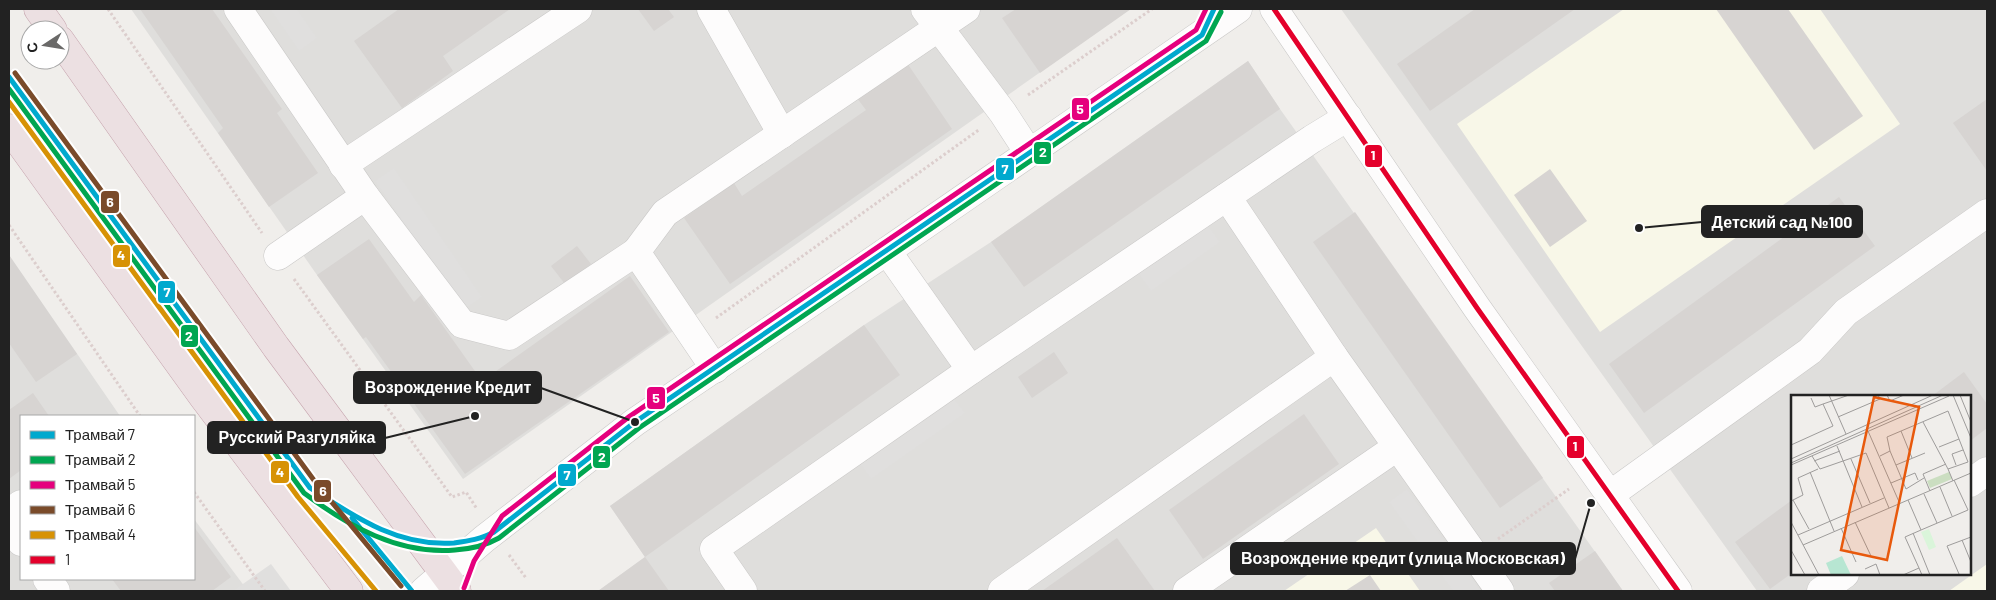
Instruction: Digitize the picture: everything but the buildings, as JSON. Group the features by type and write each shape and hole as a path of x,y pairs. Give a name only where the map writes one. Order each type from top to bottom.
{"highway":[{"path":"38,9 46,20"},
{"path":"70,54 276,347 450,582"},
{"path":"9,128 202,397 348,591"}],"street":[{"path":"238,9 364,196 462,324 509,336 636,252 666,213 782,134 931,18 966,9"},
{"path":"343,165 578,9"},
{"path":"711,9 782,134"},
{"path":"424,591 450,582 484,539 635,422 887,252 1238,9"},
{"path":"1274,9 1477,308 1611,494 1678,591"},
{"path":"931,18 1003,113 1029,153"},
{"path":"743,591 714,549 971,370 1348,116"},
{"path":"278,256 364,196"},
{"path":"1227,197 1334,357 1500,591"},
{"path":"1611,494 1810,351 1846,312 1987,213"},
{"path":"636,252 715,368"},
{"path":"887,252 971,370"},
{"path":"1002,591 1334,357"},
{"path":"1188,591 1397,447"},
{"path":"1971,482 1987,471"},
{"path":"9,514 20,505"},
{"path":"9,525 20,541"},
{"path":"1820,591 1844,575"},
{"path":"48,580 56,591"}],"path":[{"path":"693,334 1152,9"},
{"path":"9,225 139,415"},
{"path":"1475,556 1595,472"},
{"path":"195,493 265,591"}],"shaded area":[{"path":"131,9 1130,9 463,479 317,275"},
{"path":"270,9 297,9 317,38 299,51"},
{"path":"1341,9 1987,9 1987,591 1757,591"},
{"path":"1624,9 1820,9 1900,124 1600,332 1457,124"},
{"path":"1248,61 1280,109 1623,591 598,591 645,557 610,506 864,325 991,242"},
{"path":"394,168 482,297 463,310 375,181"},
{"path":"1207,224 1220,242 1151,291 1138,273"},
{"path":"9,255 119,415 20,415 20,580 195,580 195,520 248,591 9,591"},
{"path":"952,396 965,413 871,479 859,462"},
{"path":"1407,489 1479,591 1453,591 1389,502"},
{"path":"1376,528 1420,591 1284,591"},
{"path":"271,564 291,591 233,591"},
{"path":"1987,564 1987,591 1949,591"}],"tram line":[{"name":"5","path":"464,588 474,561 502,516 630,416 1196,30 1206,9"},
{"name":"7","path":"9,77 310,488 361,519 396,535 434,543 454,543 480,538 494,532 635,422 1202,35 1214,9"},
{"name":"2","path":"9,89 304,493 338,517 375,536 414,548 455,550 477,547 499,538 639,428 1206,41 1221,12"},
{"name":"6","path":"15,73 316,483 401,586"},
{"name":"4","path":"9,102 298,497 376,591"},
{"name":"7","path":"352,518 412,591"}],"transit line":[{"name":"1","path":"1274,9 1477,308 1678,591"}],"place":[{"name":"Детский сад №100","path":"1639,228"},
{"name":"Русский Разгуляйка","path":"475,416"},
{"name":"Возрождение Кредит","path":"635,422"},
{"name":"Возрождение кредит (улица Московская)","path":"1591,503"}]}
